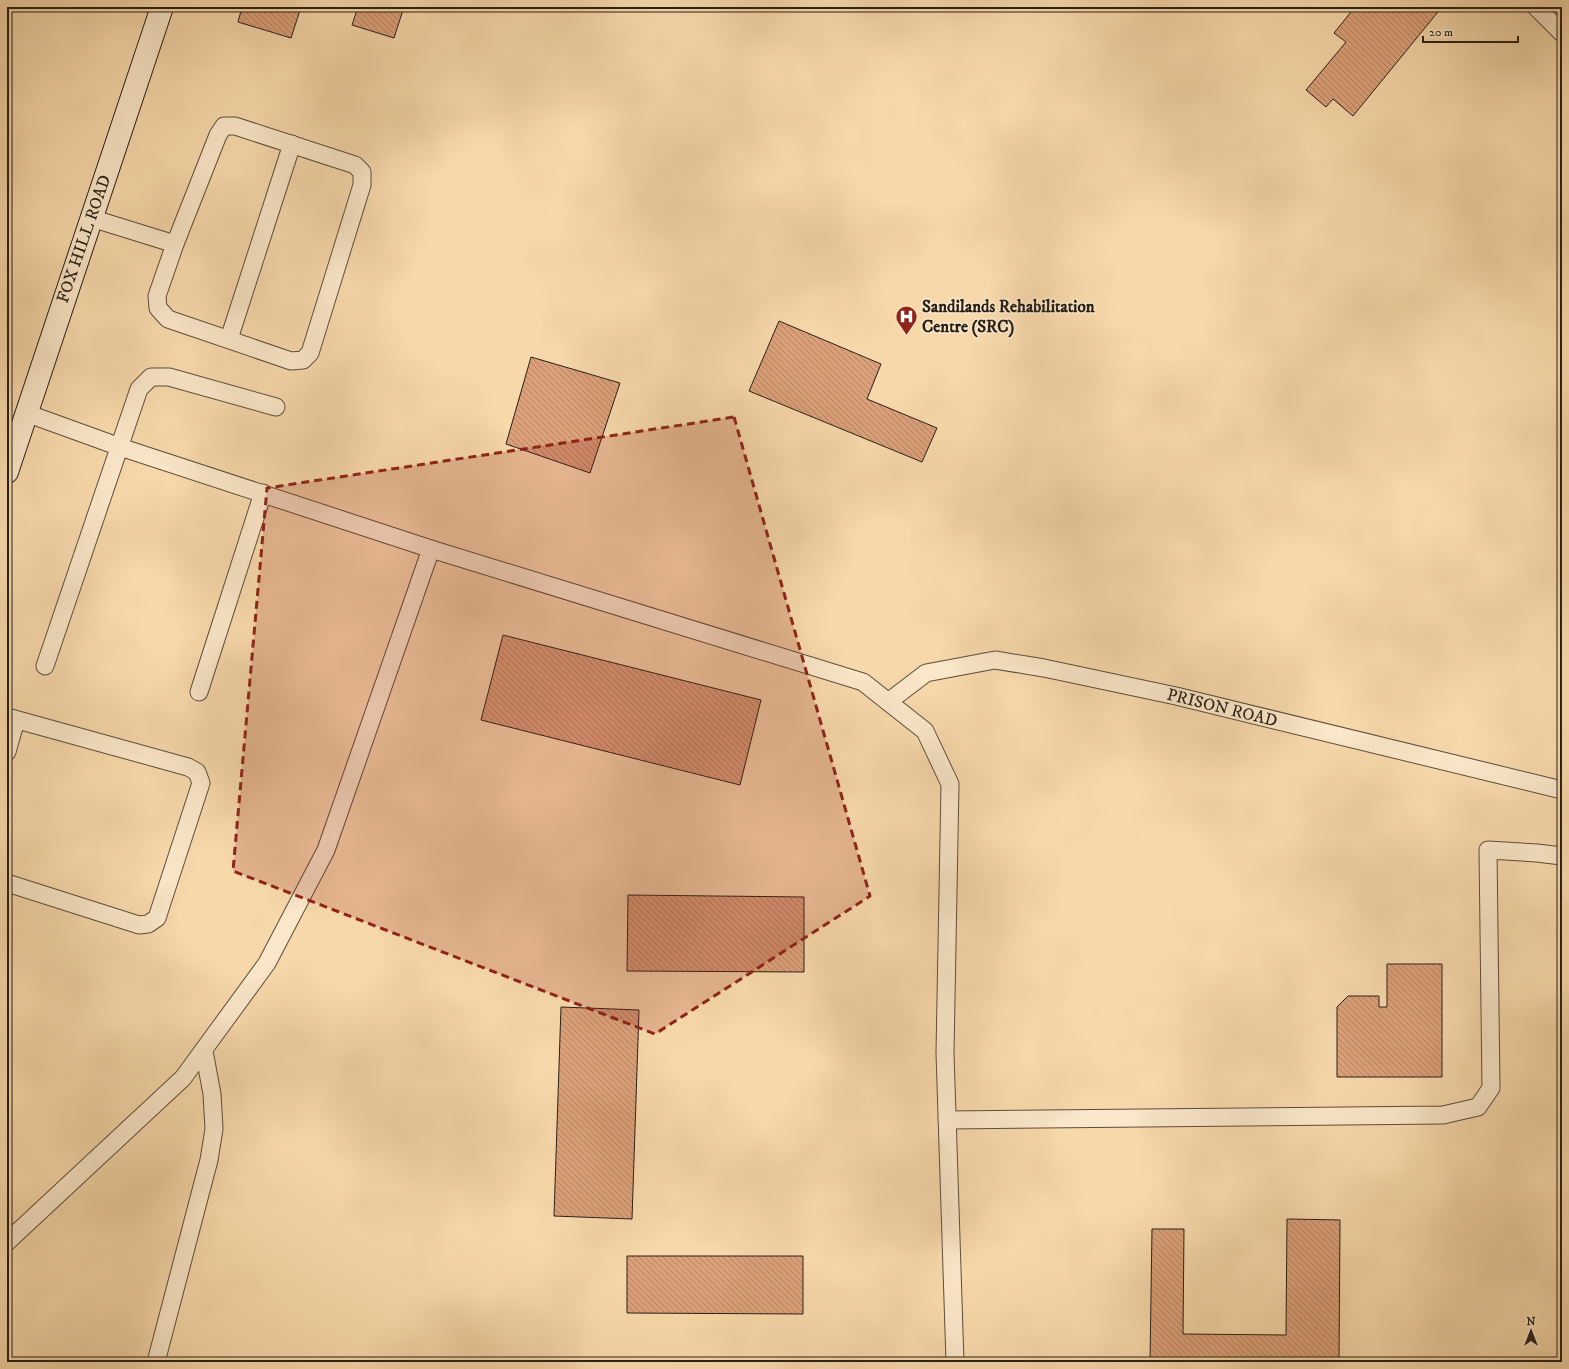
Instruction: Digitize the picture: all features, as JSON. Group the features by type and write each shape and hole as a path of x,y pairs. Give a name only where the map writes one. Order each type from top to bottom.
{"main road":[{"name":"FOX HILL ROAD","path":"7,472 162,7"}],"lane":[{"path":"1536,7 1562,33"},
{"path":"224,126 235,126 292,144 355,165 362,172 362,185 310,353 303,360 291,361 168,319 158,308 157,296 175,244 218,134 224,126"},
{"path":"229,339 292,144"},
{"path":"91,218 175,244"},
{"path":"44,666 139,389 151,377 169,377 276,407"},
{"path":"26,413 120,446 431,549 863,682 925,731 950,784 945,1053 955,1362"},
{"path":"199,692 263,493"},
{"path":"7,1242 183,1078 267,963 326,850 431,549"},
{"name":"PRISON ROAD","path":"888,702 926,673 995,660 1044,668 1176,696 1562,790"},
{"path":"7,752 12,719 188,767 197,772 201,783 157,918 148,924 139,925 7,883"},
{"path":"947,1120 1443,1115 1478,1107 1491,1088 1488,850 1562,856"},
{"path":"156,1362 209,1160 214,1129 212,1094 204,1051"}],"highlighted area":[{"path":"734,417 870,896 655,1034 233,871 267,488"}],"building":[{"path":"242,7 301,7 291,38 238,22"},
{"path":"358,7 404,7 394,38 352,25"},
{"path":"1355,7 1442,7 1353,116 1333,99 1326,107 1306,90 1346,42 1334,33"},
{"path":"779,321 881,364 867,399 937,428 922,462 749,391"},
{"path":"531,357 620,383 590,473 506,444"},
{"path":"503,635 761,700 740,785 481,720"},
{"path":"628,895 804,897 804,972 627,971"},
{"path":"1387,964 1442,964 1442,1077 1337,1077 1337,1007 1348,996 1379,996 1379,1007 1387,1007"},
{"path":"561,1007 639,1010 632,1219 554,1216"},
{"path":"1287,1219 1340,1220 1339,1362 1150,1362 1152,1229 1184,1229 1183,1334 1286,1335"},
{"path":"627,1256 803,1256 803,1314 627,1313"}],"place":[{"name":"Sandilands Rehabilitation Centre (SRC)","path":"906,336"}]}
